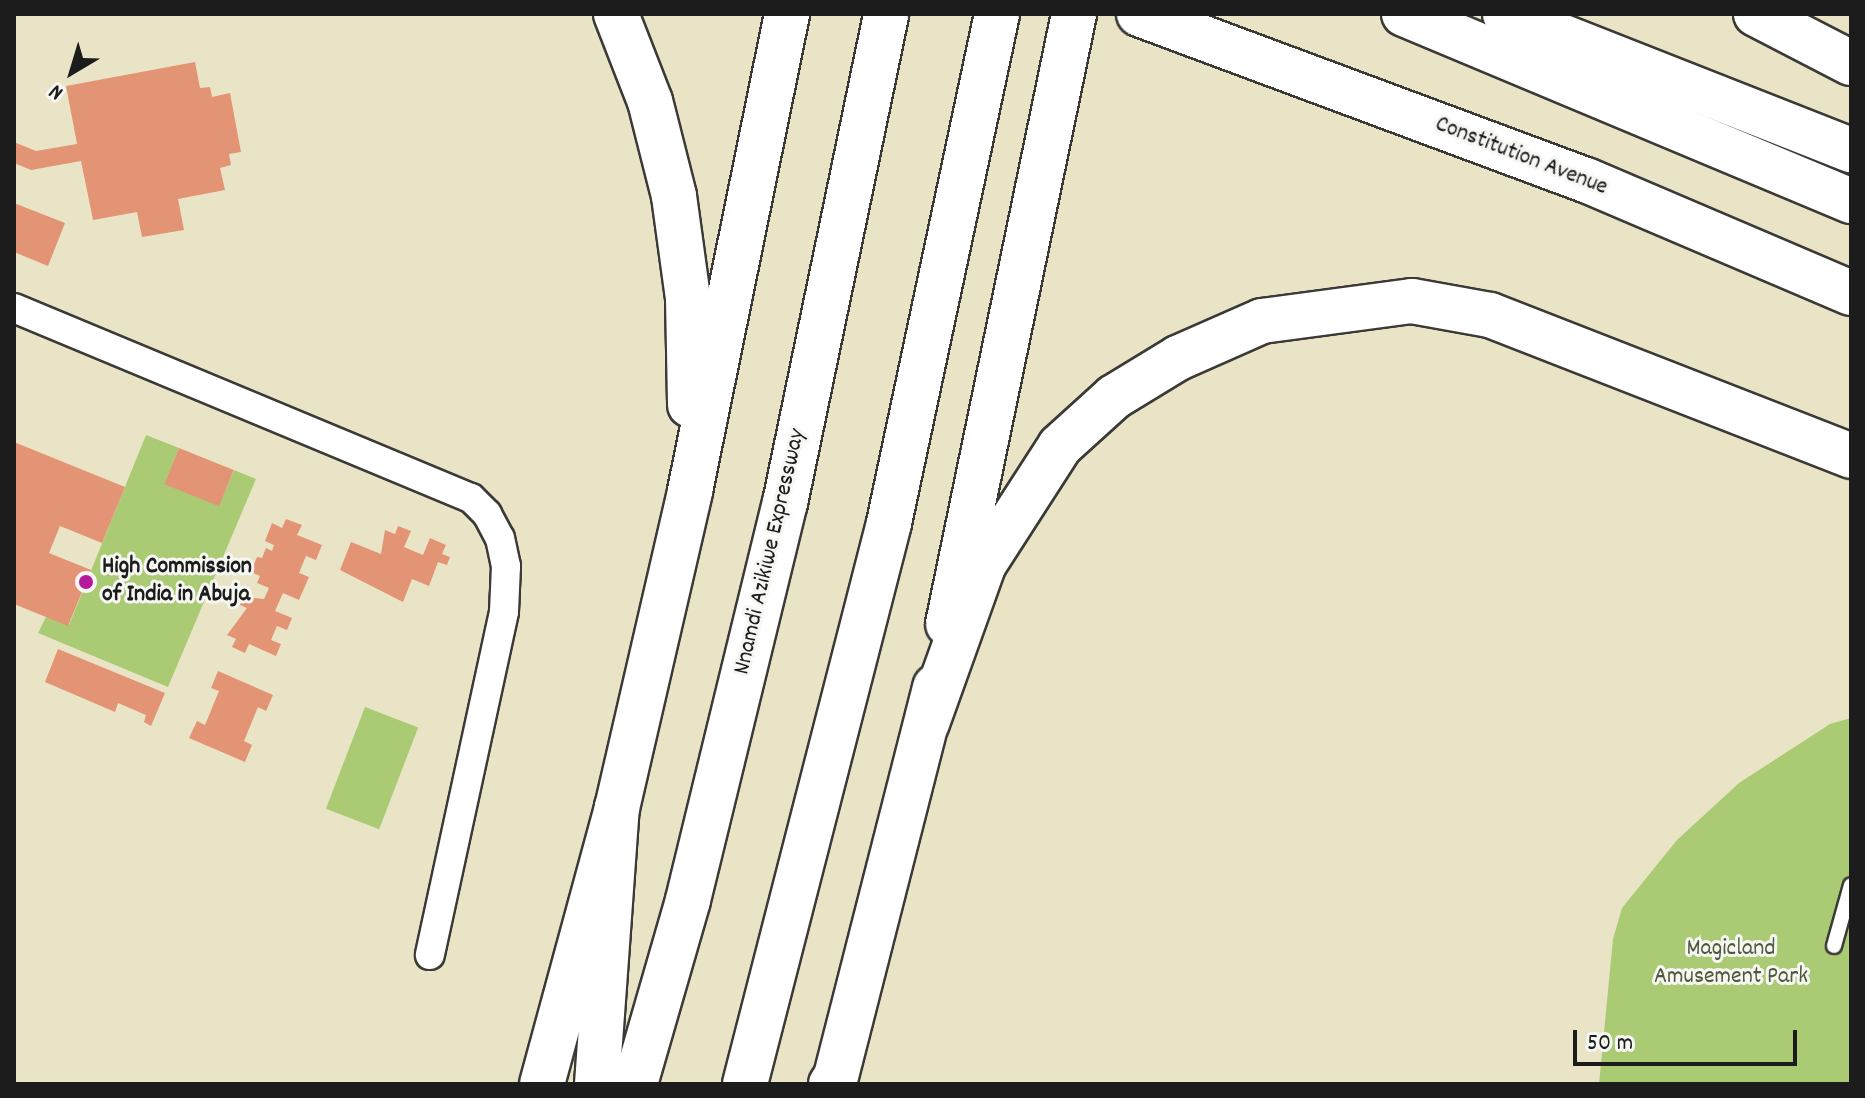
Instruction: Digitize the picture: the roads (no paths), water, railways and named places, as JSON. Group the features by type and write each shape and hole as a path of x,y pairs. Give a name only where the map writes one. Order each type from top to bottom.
{"highway":[{"path":"616,14 650,101 674,196 688,298 690,491"},
{"path":"542,1084 617,808 690,491 787,14"},
{"name":"Nnamdi Azikiwe Expressway","path":"635,1084 688,900 785,503 886,14"},
{"path":"745,1084 889,523 997,14"},
{"path":"833,1082 927,723 1074,14"},
{"name":"Constitution Avenue","path":"1139,14 1586,180 1851,293"},
{"path":"1404,14 1851,201"},
{"path":"1505,14 1851,150"},
{"path":"1756,14 1851,63"},
{"path":"927,723 984,564 1060,446 1114,397 1165,366 1262,321 1412,301 1490,315 1851,456"},
{"path":"597,1084 617,808"}],"street":[{"path":"14,308 471,498 487,514 500,538 506,566 504,612 430,955"}],"lane":[{"path":"1834,946 1851,885"}],"place":[{"name":"High Commission of India in Abuja","path":"86,582"}],"park label":[{"name":"Magicland Amusement Park","path":"1731,964"}]}
